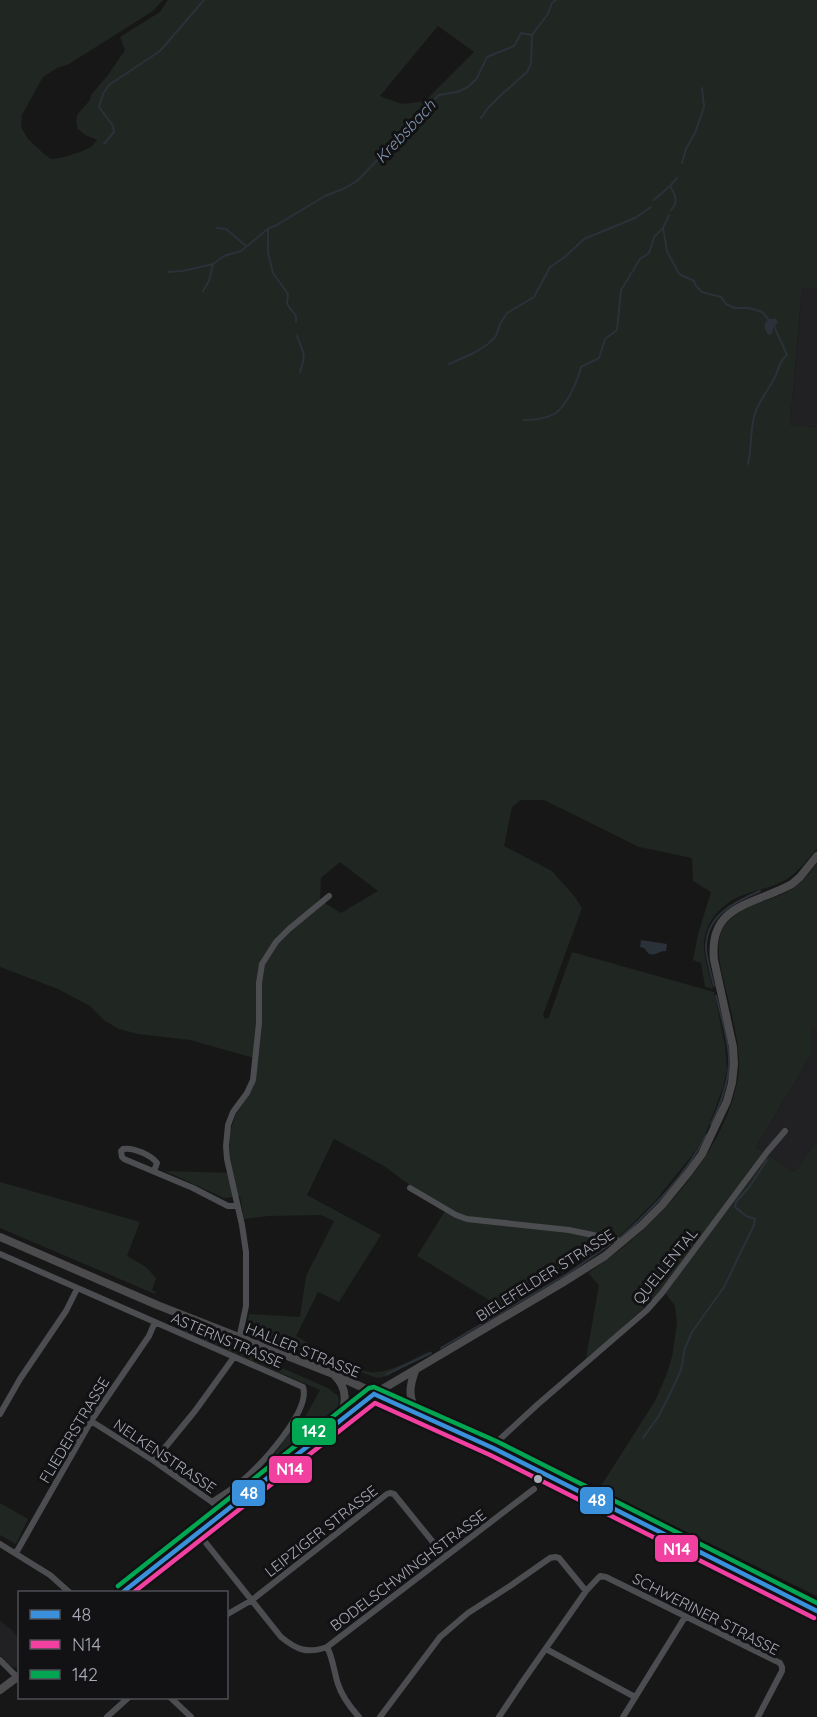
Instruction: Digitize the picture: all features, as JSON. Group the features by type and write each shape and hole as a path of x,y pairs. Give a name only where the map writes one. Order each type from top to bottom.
{"main road":[{"name":"BIELEFELDER STRASSE","path":"126,1591 374,1394 605,1256 662,1205 689,1172 712,1135 728,1101 734,1064 731,1032 714,960 713,948 718,926 735,909 792,884 817,856"},
{"name":"HALLER STRASSE","path":"0,1238 239,1339 333,1374 494,1448 817,1611"},
{"path":"415,1371 410,1383 410,1393 413,1406 418,1413"},
{"path":"333,1374 339,1380 345,1394 340,1419"},
{"path":"0,1690 18,1676"}],"street":[{"path":"239,1339 247,1294 245,1245 227,1159 226,1135 230,1118 253,1080 262,964 276,942 329,896"},
{"name":"QUELLENTAL","path":"494,1448 498,1441 537,1405 638,1317 662,1293 785,1131"},
{"path":"154,1171 157,1162 153,1158 129,1148 121,1151 124,1159 228,1206 237,1206"},
{"path":"410,1188 467,1220 570,1230 617,1240 621,1243"},
{"name":"ASTERNSTRASSE","path":"0,1254 303,1387 305,1394 296,1416 267,1458 241,1482 212,1502"},
{"path":"0,1414 20,1379 66,1311 77,1289"},
{"name":"FLIEDERSTRASSE","path":"16,1553 91,1420 149,1336 155,1322"},
{"path":"154,1461 195,1411 234,1357"},
{"name":"NELKENSTRASSE","path":"91,1420 154,1461 223,1512"},
{"name":"BODELSCHWINGHSTRASSE","path":"198,1533 281,1637 294,1648 319,1650 327,1647 534,1489"},
{"name":"LEIPZIGER STRASSE","path":"228,1614 252,1600 390,1493 394,1494 445,1557"},
{"path":"0,1544 50,1575 67,1591"},
{"path":"380,1717 441,1637 468,1613 550,1558 558,1558 586,1591 499,1717"},
{"name":"SCHWERINER STRASSE","path":"586,1591 600,1576 606,1577 780,1663 782,1671 759,1717"},
{"path":"623,1717 685,1617"},
{"path":"327,1647 339,1687 349,1706 359,1717"},
{"path":"546,1649 634,1697"},
{"path":"0,1660 18,1676"},
{"path":"107,1717 127,1699"},
{"path":"172,1699 191,1717"}],"shaded area":[{"path":"0,0 163,0 153,11 69,64 43,77 22,115 21,127 28,139 51,159 80,152 91,147 97,140 78,129 77,115 125,50 120,37 160,12 168,0 817,0 817,288 802,288 790,425 817,427 817,849 786,880 735,899 727,903 715,915 704,939 706,964 713,989 705,987 701,963 693,960 698,934 711,892 693,881 692,858 639,847 544,800 521,800 512,807 504,846 552,871 582,908 543,1015 545,1019 549,1017 572,952 714,992 725,1045 727,1069 723,1088 706,1133 694,1153 656,1200 618,1238 504,1309 417,1256 445,1211 384,1166 334,1139 307,1195 381,1235 339,1302 318,1292 296,1336 347,1365 369,1372 390,1369 431,1352 387,1376 377,1378 246,1331 249,1314 300,1317 306,1276 334,1221 321,1215 244,1219 240,1196 224,1198 165,1171 233,1173 230,1159 230,1132 236,1114 253,1088 258,1059 190,1040 138,1034 119,1029 105,1021 90,1006 58,989 0,967","holes":["438,26 474,52 425,101 402,104 380,96","340,862 378,891 341,913 320,900 321,878"]},
{"path":"802,288 817,288 817,427 790,425"},
{"path":"770,319 776,319 778,322 772,334 768,335 764,326"},
{"path":"817,863 817,1027 811,1027 811,1055 756,1147 794,1172 817,1141 817,1596 599,1489 655,1401 666,1376 672,1357 677,1323 675,1306 663,1290 586,1358 599,1285 588,1273 635,1237 680,1191 700,1165 729,1111 737,1083 739,1056 719,959 719,939 722,930 736,914 795,887"},
{"path":"641,940 667,944 666,951 649,954 640,947"},
{"path":"811,1027 817,1027 817,1141 794,1172 756,1147 811,1055"},
{"path":"0,1182 140,1222 127,1256 146,1267 156,1278 152,1290 156,1292 155,1294 0,1228"},
{"path":"169,1325 220,1341 328,1388 338,1396 337,1410 327,1421 225,1503 222,1500 270,1461 299,1418 304,1419 320,1390"},
{"path":"0,1503 28,1519 16,1544 0,1535"},
{"path":"0,1621 18,1638 18,1668 12,1667 0,1655"}],"waterway":[{"name":"Krebsbach","path":"104,144 114,132 113,126 99,107 109,85 160,51 204,0"},
{"name":"Krebsbach","path":"481,118 488,108 527,72 531,64 532,35 556,0"},
{"name":"Krebsbach","path":"168,272 213,264 224,256 241,251 269,228 325,196 357,181 398,142 418,115 439,95 457,92 468,87 477,78 487,57 514,46 521,33 532,35"},
{"name":"Krebsbach","path":"682,163 704,107 702,88"},
{"name":"Krebsbach","path":"654,200 677,178"},
{"name":"Krebsbach","path":"670,186 676,201 671,210"},
{"name":"Krebsbach","path":"449,364 488,344 496,336 507,313 534,297 550,267 565,257 584,239 635,218 651,207"},
{"name":"Krebsbach","path":"669,215 663,228 667,251 679,274 694,281 702,292 721,297 726,304 735,308 749,308 762,312 769,320"},
{"name":"Krebsbach","path":"217,228 226,229 246,246"},
{"name":"Krebsbach","path":"268,229 268,253 273,273 288,294 287,304 296,316 296,322"},
{"name":"Krebsbach","path":"524,420 540,419 556,413 572,392 581,367 599,358 605,339 617,330 621,290 640,259 649,253 654,237 662,229"},
{"name":"Krebsbach","path":"203,291 209,281 213,264"},
{"name":"Krebsbach","path":"748,464 755,412 774,379 780,363 787,355 773,324"},
{"name":"Krebsbach","path":"297,336 304,357 300,372"},
{"path":"714,986 706,949 710,928 731,905 760,891"},
{"path":"711,1124 721,1102 729,1069 729,1053 716,996"},
{"path":"620,1238 645,1215 679,1177 706,1135"},
{"path":"643,1438 658,1417 681,1370 685,1348 692,1332 724,1287 754,1225 755,1219 746,1216 735,1207 736,1202 767,1160"},
{"path":"441,1348 567,1274 612,1243"},
{"path":"387,1374 431,1353"}],"transit line":[{"name":"142","path":"118,1586 369,1388 374,1387 496,1441 817,1603"},
{"name":"48","path":"374,1394 493,1448 817,1611"},
{"name":"48","path":"124,1591 374,1394"},
{"name":"N14","path":"135,1591 375,1403 490,1455 814,1618"}]}
